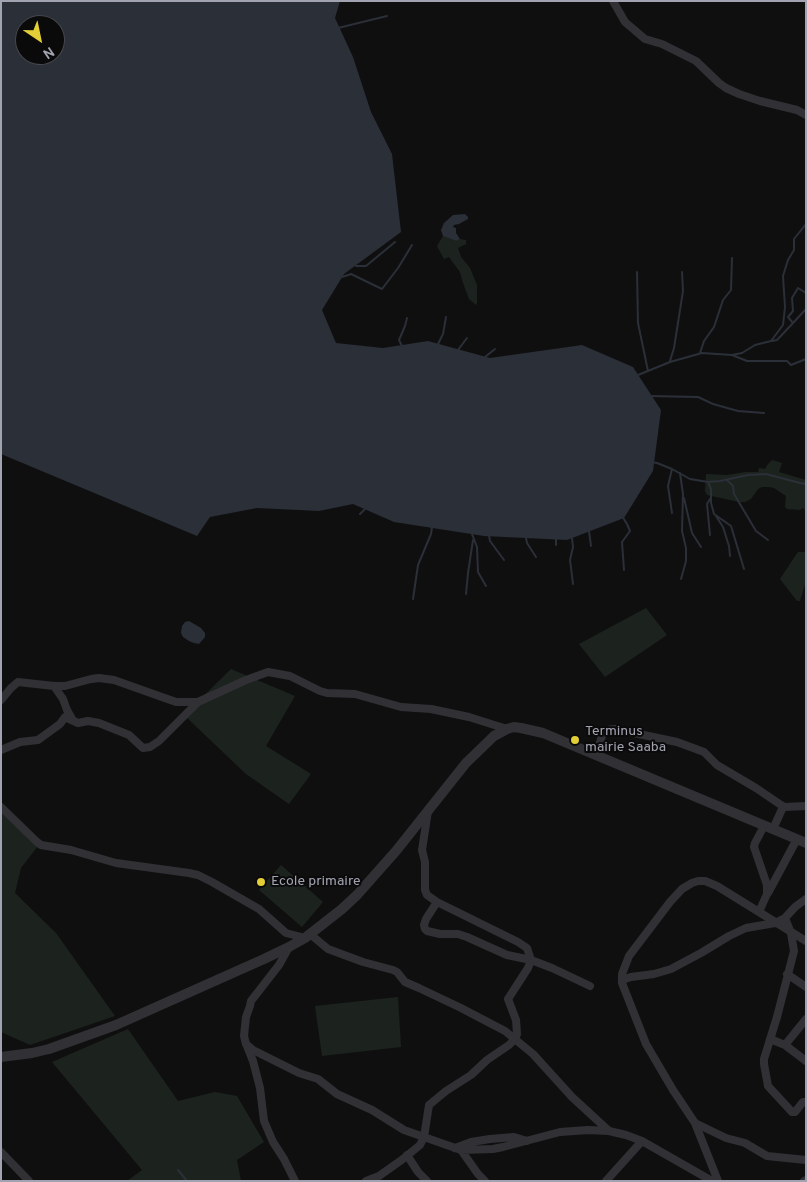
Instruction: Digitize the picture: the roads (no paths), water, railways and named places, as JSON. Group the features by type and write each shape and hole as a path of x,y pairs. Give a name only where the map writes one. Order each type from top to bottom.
{"street":[{"path":"613,1 625,22 645,39 662,44 696,61 726,88 760,101 797,110 806,115"},
{"path":"54,686 61,696 66,713 73,721 78,724 88,721 99,723 129,735 140,746 146,748 159,741 198,702 262,673 273,672 290,676 327,693 355,694 402,707 431,709 469,717 507,729"},
{"path":"1,700 18,682 65,686 91,679 107,678 176,702 198,702"},
{"path":"61,696 65,686"},
{"path":"1,750 20,742 38,740 60,724 66,713"},
{"path":"1,1057 49,1049 89,1036 193,992 289,947 308,936 357,895 396,851 477,752 494,736 514,727 543,733 802,841 767,894 759,912"},
{"path":"596,755 603,733 607,730 615,729 677,742 704,752 717,765 784,807 806,806"},
{"path":"1,807 41,844 116,863 198,875 259,909 286,933 308,936 328,949 397,972 405,982 505,1031 533,1054 572,1097 609,1132"},
{"path":"767,894 767,883 754,847 755,843 784,807"},
{"path":"366,1181 376,1179 420,1145 424,1137 429,1106 515,1039 517,1034 516,1020 508,999 525,974 531,960 528,948 525,946 427,896 425,890 425,862 422,850 428,810"},
{"path":"718,1181 695,1123 646,1044 622,982 622,974 629,956 670,902 682,889 698,881 705,881 717,886 806,941"},
{"path":"622,980 671,969 746,928 785,918 806,899"},
{"path":"437,902 426,919 424,925 427,931 440,934 458,934 507,955 531,960 552,968 590,986"},
{"path":"785,918 792,933 794,950 781,1003 764,1059 766,1080 772,1092 793,1113 803,1102 806,1102"},
{"path":"289,947 279,965 251,1001 244,1036 260,1088 264,1121 273,1142 296,1181"},
{"path":"787,974 806,987"},
{"path":"785,1045 806,1019"},
{"path":"770,1039 785,1045 806,1062"},
{"path":"246,1044 253,1050 299,1073 318,1078 337,1094 372,1110 404,1130 458,1149 492,1149 560,1132 588,1130 609,1132 626,1135 642,1141 712,1181"},
{"path":"695,1123 726,1138 745,1143 767,1156 806,1160"},
{"path":"606,1181 642,1141"},
{"path":"458,1149 485,1181"},
{"path":"1,1152 29,1181"},
{"path":"407,1155 418,1172 427,1181"}],"waterway":[{"path":"338,28 387,16"},
{"path":"732,355 742,353 755,345 771,341 783,325 785,307 783,276 788,260 794,250 794,239 806,224"},
{"path":"356,266 366,266 395,242"},
{"path":"342,277 351,274 382,289 412,245"},
{"path":"700,353 704,341 714,327 723,300 731,290 732,258"},
{"path":"637,272 638,323 648,371"},
{"path":"670,361 674,348 683,291 682,272"},
{"path":"806,293 798,288 792,298 793,311 788,317 793,323 806,309"},
{"path":"438,344 443,334 446,317"},
{"path":"402,346 399,340 407,318"},
{"path":"772,341 777,340 794,322"},
{"path":"458,350 467,338"},
{"path":"485,357 495,349"},
{"path":"638,375 670,362 702,353 732,355 747,361 787,361 791,365 806,359"},
{"path":"649,396 698,397 713,404 738,411 764,413"},
{"path":"651,462 672,469 690,479 708,482 766,474 806,484"},
{"path":"672,469 668,486 672,513"},
{"path":"680,473 683,494 682,531 686,548 686,561 681,579"},
{"path":"727,480 733,486 734,494 756,531 768,540"},
{"path":"708,482 711,489 711,503 714,514 731,526 744,569"},
{"path":"684,498 692,533 701,547"},
{"path":"710,499 707,504 710,535"},
{"path":"360,514 365,509"},
{"path":"622,516 630,531 622,542 624,570"},
{"path":"716,516 723,527 730,556"},
{"path":"413,599 418,565 432,527"},
{"path":"589,531 591,546"},
{"path":"472,534 477,547 478,572 486,586"},
{"path":"489,535 490,541 504,560"},
{"path":"526,538 536,557"},
{"path":"556,538 556,545"},
{"path":"572,538 573,547 570,560 573,584"},
{"path":"466,594 473,540"},
{"path":"178,1170 187,1181"}],"place":[{"name":"Terminus mairie Saaba","path":"575,740"},
{"name":"Ecole primaire","path":"261,882"}]}
